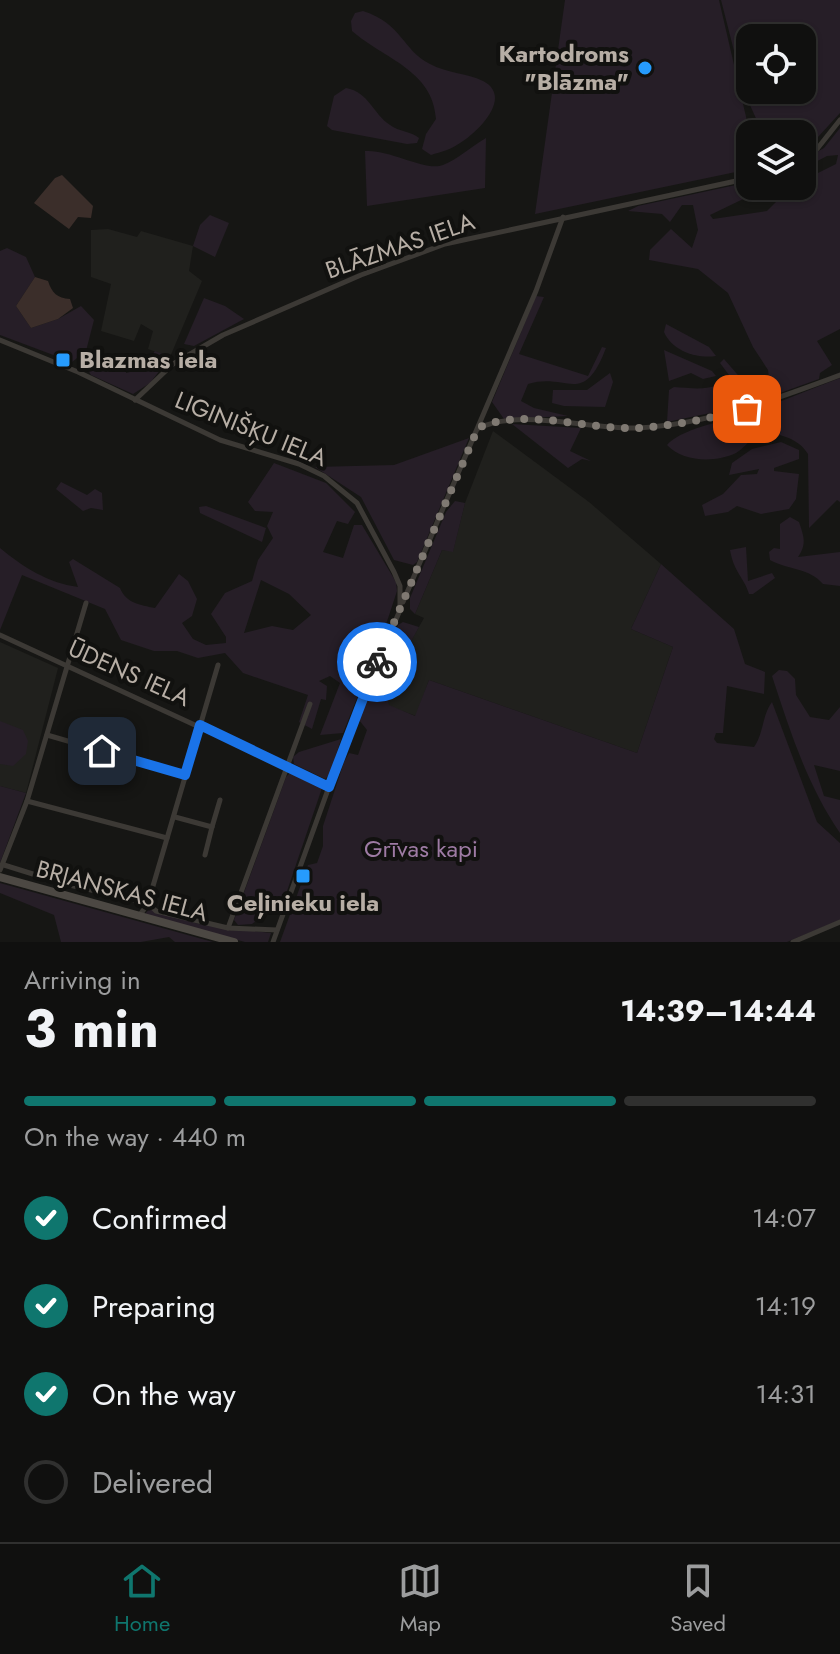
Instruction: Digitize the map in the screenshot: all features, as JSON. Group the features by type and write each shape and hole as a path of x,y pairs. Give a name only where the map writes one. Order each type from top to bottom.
{"main road":[{"name":"BRJANSKAS IELA","path":"0,877 234,942"}],"street":[{"path":"816,150 840,120"},
{"name":"BLĀZMAS IELA","path":"135,400 192,350 361,275 445,244 736,181"},
{"path":"273,942 329,787 563,217"},
{"name":"LIGINIŠĶU IELA","path":"0,340 220,440 299,464 342,489 357,503 394,572 400,586 400,610"},
{"path":"478,428 492,422 550,421 637,428 683,423 747,409 840,375"},
{"path":"86,603 27,801 2,868 148,903 156,911 228,928 277,930"},
{"name":"ŪDENS IELA","path":"0,635 329,787"},
{"path":"139,917 148,903 175,817 218,665"},
{"path":"228,928 310,704"},
{"path":"47,735 185,775"},
{"path":"205,855 220,800"},
{"path":"27,801 167,838"},
{"path":"175,817 212,827"},
{"path":"793,942 840,922"}],"shaded area":[{"path":"62,175 93,206 91,218 78,217 69,229 34,203 55,178"},
{"path":"108,229 137,237 141,231 193,246 189,271 202,281 170,357 148,349 153,331 141,324 134,341 101,331 111,284 91,277 91,230"},
{"path":"35,277 48,281 56,294 70,299 73,308 58,319 31,328 16,306"},
{"path":"493,431 589,502 661,564 631,629 673,647 637,753 429,680 416,716 389,706 387,683 424,618 415,614 442,550 453,551 465,503"},
{"path":"0,642 58,668 26,793 0,786"}],"green space":[{"name":"Kartodroms \"Blāzma\"","path":"565,0 719,0 736,73 736,104 743,104 747,120 736,120 736,172 535,214"},
{"path":"721,0 840,0 840,113 816,139 816,120 757,120 750,104 816,104 816,24 736,24 736,59"},
{"path":"363,11 386,23 413,52 430,64 477,78 492,88 495,96 490,114 467,138 431,155 422,149 426,134 436,119 433,102 417,77 352,31 351,21 355,13"},
{"path":"346,88 366,99 390,125 419,138 417,143 407,144 332,130 327,126 334,96"},
{"path":"840,128 840,329 817,341 832,365 820,373 819,379 744,406 667,422 669,390 674,387 718,385 729,375 720,363 724,359 744,382 759,388 770,384 768,370 753,347 728,293 698,269 649,260 650,250 671,229 692,248 698,230 693,205 682,205 670,222 662,214 628,211 638,206 736,185 736,200 741,200 710,215 713,219 767,211 778,200 816,200 816,174 836,164 838,155 816,162 816,152 824,148"},
{"path":"486,138 485,188 367,206 365,151 436,166 454,159"},
{"path":"210,215 229,223 215,257 193,246 200,225"},
{"path":"7,248 26,257 35,277 16,306 31,328 58,319 81,306 94,320 86,351 72,362 0,335 0,251"},
{"path":"536,296 544,297 519,354 588,376 602,347 606,348 598,366 582,383 542,381 528,384 521,401 534,408 568,416 504,419 492,402"},
{"path":"204,298 225,306 244,319 194,346 184,344"},
{"path":"666,324 709,347 716,356 693,355 679,349 664,332"},
{"path":"664,350 712,371 716,376 703,379 691,373 669,381"},
{"path":"155,351 170,357 150,383 133,394 91,375 88,370 105,364 126,363 126,373 142,369"},
{"path":"610,373 613,382 605,407 552,403 553,390 587,390"},
{"path":"840,378 840,502 837,500 809,528 808,454 797,443 755,426 756,435 741,449 719,458 690,458 667,445 691,431 753,412"},
{"path":"512,424 581,428 570,451 591,461 582,459 568,468"},
{"path":"469,438 417,562 413,565 394,560 361,497 315,467 394,465"},
{"path":"781,442 799,450 799,459 774,468 774,471 799,474 796,499 789,509 761,514 737,506 728,512 705,516 702,505 723,494 741,475 757,474 759,469 729,475 732,463 752,449"},
{"path":"274,463 326,483 355,512 348,524 337,521 323,552 343,558 354,525 362,525 396,582 397,591 377,652 365,659 369,668 343,733 320,735 340,683 330,676 319,681 327,686 326,700 321,699 312,729 299,722 308,695 243,673 225,653 198,658 177,651 154,651 121,640 105,609 22,575 0,630 0,548 36,573 78,587 69,562 73,559 120,588 130,600 155,608 179,574 188,581 197,599 192,616 182,623 193,639 206,645 226,643 226,637 211,614 225,593 252,581 258,560 273,538 267,526 273,512 255,511 248,502","holes":["261,580 289,594 311,615 293,630 272,626 244,633"]},
{"path":"61,482 87,495 95,489 102,493 103,510 91,508 83,511 56,489"},
{"path":"455,501 465,503 453,552 442,550 415,614 410,609 410,598 446,512"},
{"path":"206,506 266,528 262,542 200,513 199,507"},
{"path":"790,517 799,522 803,536 804,544 798,557 840,552 840,586 823,584 812,575 770,560 769,552 774,548 780,549 780,524"},
{"path":"746,547 748,581 772,573 775,578 753,594 749,594 730,550"},
{"name":"Grīvas kapi","path":"661,564 734,629 745,664 765,672 764,694 727,686 723,733 716,733 714,739 717,743 754,747 772,702 817,822 840,843 840,920 787,942 280,942 308,865 317,863 323,846 323,826 344,762 349,753 358,755 367,730 359,720 372,682 387,683 389,705 415,716 429,680 637,753 673,647 631,629"},
{"path":"403,622 419,627 390,679 379,675 398,625"},
{"path":"779,670 787,671 795,679 796,695 810,717 829,720 840,707 840,771 814,765 824,796 840,800 840,833 818,796 793,737 772,676"},
{"path":"0,721 23,730 28,741 26,754 13,766 0,764"},
{"path":"341,739 330,774 325,779 294,764 293,757 299,752"},
{"path":"291,772 322,788 284,900 252,924 238,925 234,920 286,777"},
{"path":"0,786 26,793 0,863"},
{"path":"0,883 213,942 175,942 169,937 141,942 61,942 54,915 0,893"},
{"path":"149,909 199,924 271,933 268,942 245,942 152,917 145,914"}],"way so far":[{"path":"377,662 478,428 492,422 550,421 637,428 683,423 747,409"}],"place":[{"name":"Kartodroms \"Blāzma\"","path":"645,68"},
{"name":"Blazmas iela","path":"63,360"},
{"name":"Ceļinieku iela","path":"303,876"}],"route":[{"path":"102,751 185,775 200,725 329,787 377,662"}]}
